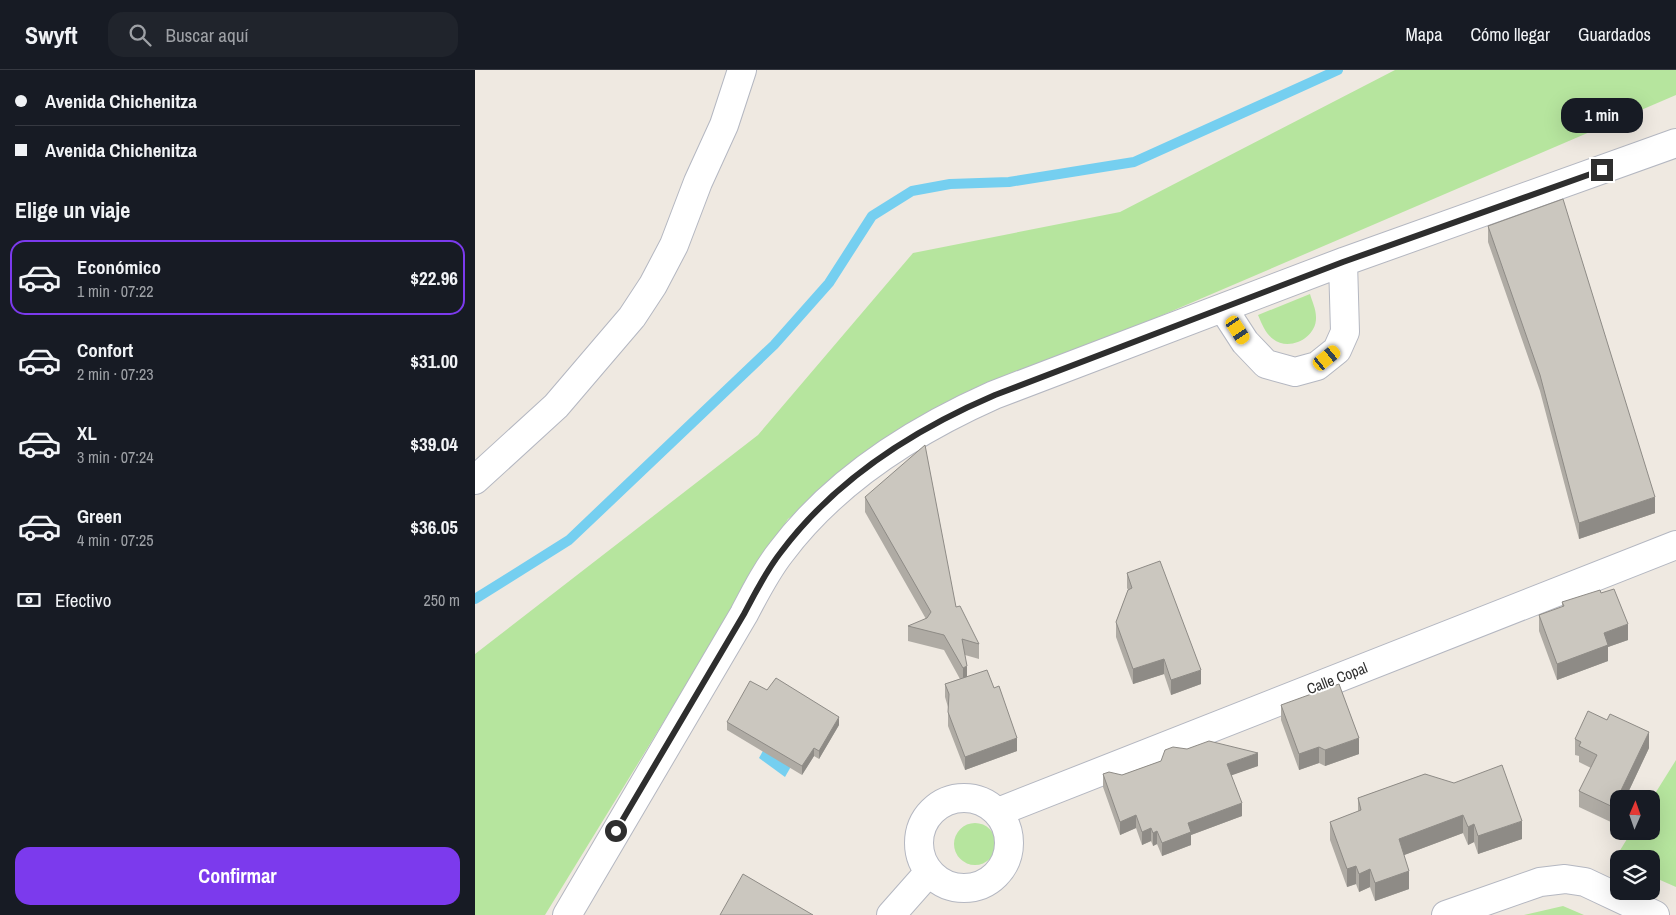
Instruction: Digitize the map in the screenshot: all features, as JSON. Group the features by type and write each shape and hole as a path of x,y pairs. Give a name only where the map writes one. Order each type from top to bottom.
{"street":[{"path":"475,480 556,406 632,318 653,285 674,245 698,182 724,125 742,70"},
{"path":"567,915 739,623 762,580 780,553 799,529 847,482 869,466 957,411 995,395 1343,262 1676,144"},
{"path":"1223,308 1245,342 1266,364 1295,372 1317,366 1337,350 1345,332 1343,262"},
{"name":"Calle Copal","path":"997,812 1676,545"},
{"path":"975,798 997,812 1006,824 1009,837 1009,852 1004,865 994,876 982,884 968,888 954,886 940,881 929,872 921,858 919,844 921,829 928,815 937,806 949,800 975,798"},
{"path":"891,915 929,872"},
{"path":"1446,915 1540,882 1565,879 1585,882 1655,915"}],"green space":[{"path":"1395,70 1676,70 1676,95 948,407 788,519 545,915 475,915 475,654 758,435 913,253 1120,212"},
{"path":"1310,294 1316,317 1315,325 1307,337 1301,341 1287,344 1279,343 1270,337 1258,315"},
{"path":"1676,760 1676,887 1660,880 1660,850 1620,850 1626,840 1660,840 1660,790 1657,790"},
{"path":"975,823 990,829 996,844 990,859 975,865 960,859 954,844 960,829"},
{"path":"1563,906 1584,915 1524,915"}],"water":[{"path":"769,740 797,756 785,777 759,758"}],"building":[{"path":"1563,199 1655,497 1579,523 1540,375 1488,226"},
{"path":"925,445 956,607 960,606 979,644 962,639 967,666 963,668 944,635 908,626 927,618 931,612 865,497"},
{"path":"1160,561 1201,670 1171,680 1164,659 1133,669 1116,622 1128,590 1132,588 1127,573"},
{"path":"1614,589 1628,624 1604,633 1608,645 1557,664 1539,615 1564,606 1562,602 1600,590 1601,593"},
{"path":"987,670 994,688 999,686 1017,738 965,757 948,712 949,694 945,684"},
{"path":"776,678 839,717 819,751 814,748 802,766 727,722 750,681 767,690"},
{"path":"1339,684 1359,738 1325,750 1319,747 1299,754 1281,705"},
{"path":"1588,711 1607,720 1610,714 1649,732 1621,790 1610,790 1610,806 1579,791 1597,755 1579,746 1581,742 1575,739"},
{"path":"1209,741 1258,753 1227,764 1242,803 1188,823 1191,832 1162,843 1157,831 1153,833 1151,828 1142,832 1136,815 1120,822 1103,774 1109,772 1122,775 1161,761 1165,750 1173,747 1187,749"},
{"path":"1502,765 1522,821 1478,836 1474,824 1468,827 1463,815 1399,839 1409,871 1375,883 1370,869 1359,874 1356,866 1347,869 1330,822 1361,810 1358,798 1425,774 1454,783"},
{"path":"743,874 813,915 720,915"}],"waterway":[{"path":"475,599 569,540 774,345 829,283 872,216 912,191 950,184 1009,182 1134,162 1338,70"}],"route":[{"path":"616,831 744,614 762,580 780,553 799,529 847,482 869,466 932,425 957,411 995,395 1343,262 1602,170"}]}
